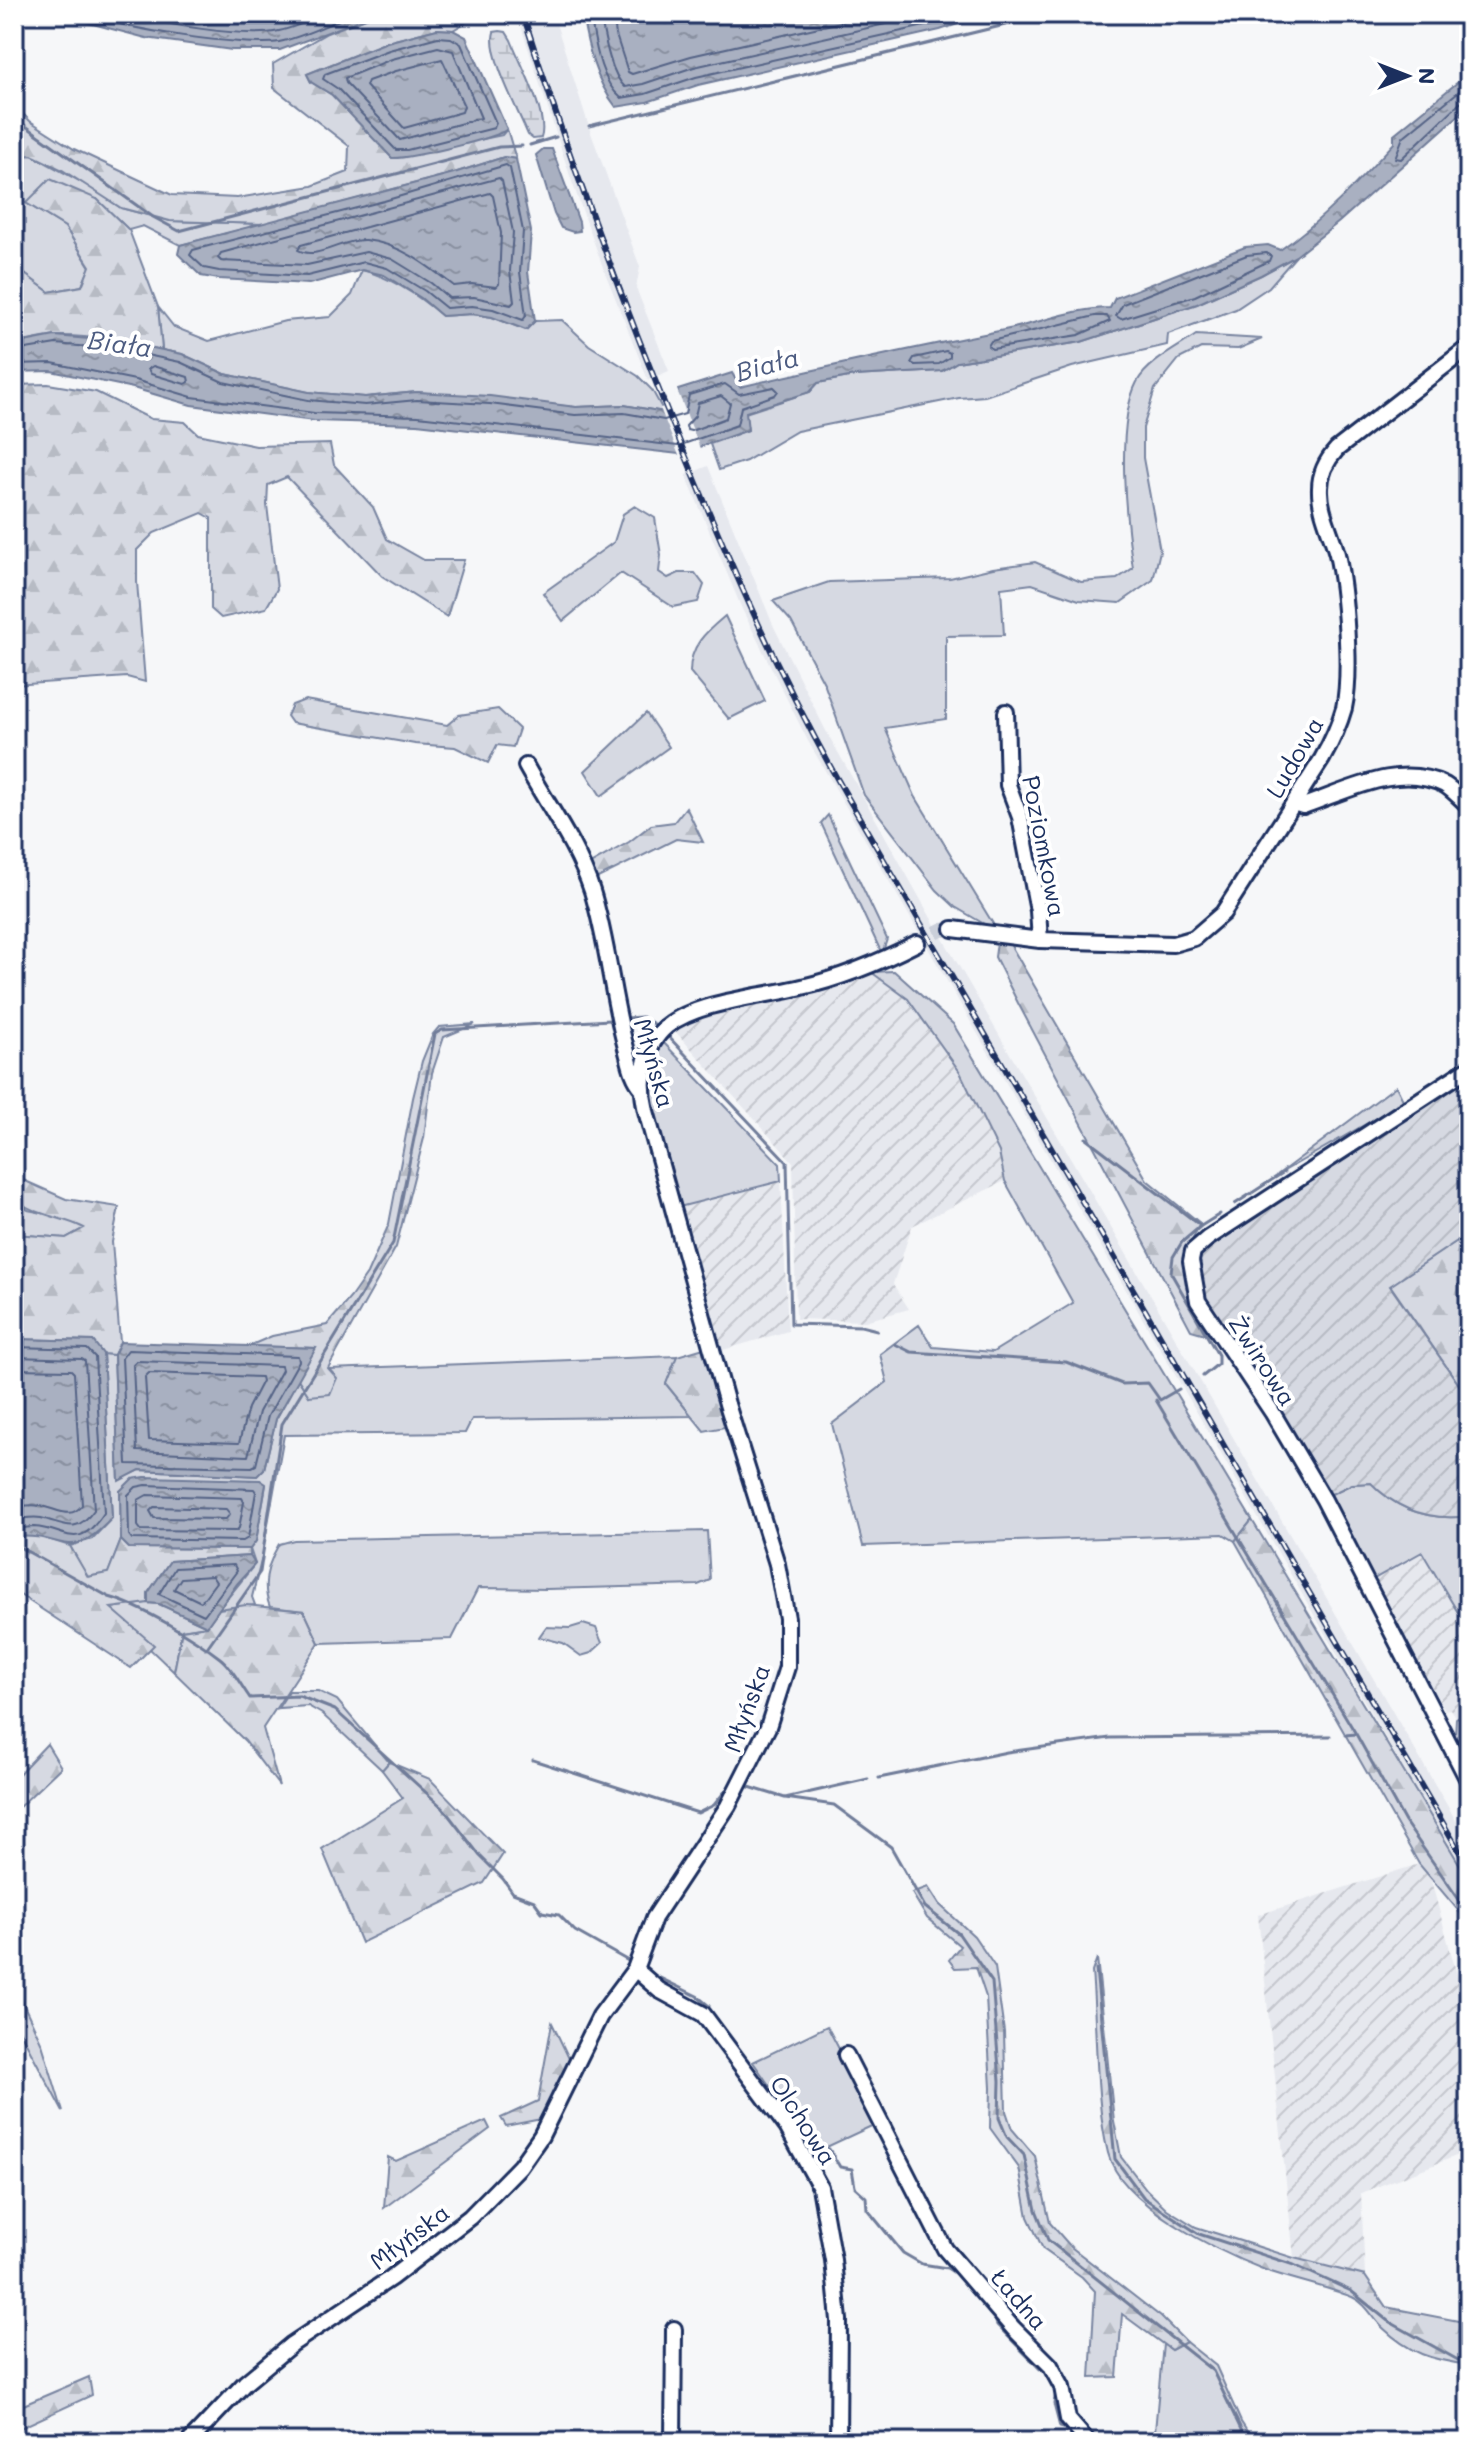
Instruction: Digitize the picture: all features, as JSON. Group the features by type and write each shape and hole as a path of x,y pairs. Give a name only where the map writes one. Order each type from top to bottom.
{"street":[{"name":"Ludowa","path":"953,929 1040,940 1147,945 1173,944 1194,938 1213,923 1230,903 1294,803 1334,736 1344,706 1347,686 1342,584 1320,497 1322,475 1328,459 1469,347"},
{"name":"Poziomkowa","path":"1006,712 1008,785 1020,817 1038,911 1040,940"},
{"name":"Młyńska","path":"189,2442 245,2383 280,2353 391,2278 458,2226 520,2166 541,2136 600,2016 635,1969 654,1918 728,1806 768,1727 787,1667 787,1618 777,1564 727,1404 642,1088 635,1081 591,887 526,766"},
{"path":"1294,803 1303,806 1379,778 1416,777 1446,786 1469,806"},
{"path":"642,1088 645,1060 652,1043 673,1021 702,1009 825,981 861,969 917,943"},
{"name":"Żwirowa","path":"1469,1068 1208,1238 1193,1251 1191,1261 1198,1301 1272,1412 1324,1500 1469,1782"},
{"name":"Olchowa","path":"635,1969 659,1990 703,2014 787,2127 820,2187 833,2260 839,2320 838,2442"},
{"name":"Ładna","path":"846,2055 945,2249 1013,2328 1050,2365 1062,2387 1068,2419 1088,2442"},
{"path":"673,2442 674,2329"}],"shaded area":[{"path":"517,14 553,14 591,133 640,267 636,288 669,371 648,380 571,179"},
{"path":"708,466 773,625 825,729 931,918 1469,1843 1469,1882 808,741 742,609 686,475"},
{"path":"871,972 908,999 960,1072 999,1152 1005,1181 912,1226 893,1284 909,1309 865,1321 796,1319 793,1162 674,1030 694,1018 763,1004"},
{"path":"781,1181 788,1331 716,1352 679,1207"},
{"path":"1422,1552 1469,1631 1469,1711 1456,1718 1450,1709 1445,1710 1370,1581"},
{"path":"1419,1864 1430,1877 1469,2018 1469,2151 1361,2193 1365,2276 1294,2258 1258,1915"}],"green space":[{"path":"376,14 480,14 453,30 437,29 387,42 307,74 311,82 332,95 392,158 502,135 507,129 516,159 504,157 263,224 170,221 121,208 61,169 32,155 14,156 14,105 30,121 74,149 172,195 237,198 312,186 348,172 349,146 274,88 273,64 327,33"},
{"path":"494,32 506,32 511,40 532,89 541,117 541,138 533,139 528,135 505,83 493,42"},
{"path":"32,155 96,190 121,208 170,221 263,224 180,245 143,226 129,230 97,199 26,203 65,227 90,267 82,286 49,292 14,266 14,156"},
{"path":"50,179 97,199 129,230 158,307 162,350 70,336 46,337 14,344 14,266 49,292 82,286 90,266 65,227 26,203"},
{"path":"1296,256 1269,287 1236,309 1168,334 1167,345 1072,367 985,396 959,398 797,431 746,461 719,470 710,444 748,430 745,413 810,392 818,383 854,376 942,371 957,362 1081,342 1197,304"},
{"path":"362,270 405,288 442,316 472,314 492,317 526,330 535,321 562,320 589,345 638,376 652,390 664,412 624,405 576,407 417,392 365,397 308,392 225,374 182,354 162,350 158,307 174,327 209,341 285,321 330,317 352,295"},
{"path":"1196,335 1262,339 1238,349 1201,348 1179,359 1155,389 1143,428 1143,458 1160,551 1153,580 1120,603 1079,600 1032,584 1001,588 1004,635 946,636 946,719 885,728 915,796 998,932 955,907 937,890 864,795 824,683 791,621 773,601 829,582 950,578 1035,562 1081,582 1117,579 1133,568 1124,474 1130,400 1137,382 1148,368"},
{"path":"48,384 96,392 151,419 185,422 198,434 256,446 330,444 334,465 373,507 387,539 424,560 464,560 447,617 382,576 287,477 268,485 267,505 277,589 266,608 221,618 211,609 211,518 202,513 154,533 137,550 145,682 127,677 14,685 14,385"},
{"path":"635,506 655,518 661,555 659,572 668,578 679,573 695,573 704,585 698,602 673,607 621,573 563,621 543,593 614,542 623,514"},
{"path":"725,616 765,701 729,719 690,672 696,647"},
{"path":"305,700 447,725 459,715 498,709 519,729 513,747 497,745 488,763 455,747 415,744 292,723 287,716 292,705"},
{"path":"646,713 669,747 601,796 585,771"},
{"path":"686,807 703,842 676,839 592,881 585,867 629,842 651,825 674,822"},
{"path":"828,815 887,939 882,954 821,823"},
{"path":"997,942 1010,944 1147,1180 1200,1223 1188,1255 1186,1281 1195,1307 1212,1336 1191,1330 995,957"},
{"path":"894,971 953,1024 1252,1520 1235,1541 1223,1534 863,1546 832,1424 887,1382 880,1354 919,1325 933,1347 993,1352 1073,1303 1005,1181 999,1152 960,1072 908,999 871,972"},
{"path":"475,1024 444,1037 432,1073 424,1138 396,1247 328,1368 337,1378 330,1394 309,1396 298,1379 315,1348 249,1346 272,1336 327,1325 351,1297 367,1274 389,1224 413,1098 422,1061 433,1034 439,1027"},
{"path":"662,1041 780,1164 781,1181 679,1207 647,1087"},
{"path":"1469,1076 1469,1233 1390,1286 1469,1399 1469,1516 1441,1517 1416,1512 1392,1501 1371,1483 1352,1484 1327,1496 1203,1299 1197,1271 1199,1254"},
{"path":"1396,1086 1404,1102 1277,1175"},
{"path":"14,1176 66,1199 119,1207 112,1242 120,1342 114,1355 103,1354 93,1341 14,1339 14,1234 66,1238 84,1228 22,1204 14,1198"},
{"path":"14,1198 28,1210 63,1217 85,1228 66,1238 14,1234"},
{"path":"1469,1233 1469,1364 1462,1378 1469,1399 1390,1285"},
{"path":"707,1347 730,1426 704,1431 666,1384 677,1356"},
{"path":"103,1354 114,1355 119,1480 140,1470 257,1476 264,1469 276,1419 298,1379 309,1396 328,1369 677,1356 666,1384 692,1416 472,1419 465,1433 284,1435 252,1597 255,1605 219,1609 255,1564 250,1549 256,1541 266,1485 260,1480 120,1491 121,1540 108,1573 87,1577 70,1546 92,1539 112,1518"},
{"path":"1372,1483 1393,1501 1416,1512 1441,1517 1469,1516 1469,1631 1422,1552 1370,1581 1327,1496 1352,1484"},
{"path":"1252,1520 1469,1880 1469,1929 1462,1915 1419,1864 1235,1541"},
{"path":"707,1531 710,1580 698,1585 478,1588 452,1639 319,1643 304,1611 270,1607 267,1599 267,1575 275,1552 279,1544 294,1540"},
{"path":"35,1535 70,1546 88,1577 108,1573 121,1540 129,1548 250,1549 250,1556 170,1561 148,1593 148,1603 111,1608 154,1645 131,1668 14,1591 14,1537"},
{"path":"159,1604 207,1626 182,1630 174,1672 150,1649 153,1645 110,1608"},
{"path":"246,1605 304,1611 319,1643 263,1728 279,1786 245,1741 174,1672 182,1630 207,1626 219,1609"},
{"path":"583,1624 596,1628 602,1643 591,1653 581,1656 563,1643 539,1637 546,1627 570,1628"},
{"path":"289,1691 318,1691 337,1700 389,1762 382,1770 322,1714 308,1706 278,1708"},
{"path":"1469,1711 1469,1764 1455,1736 1456,1718"},
{"path":"47,1744 61,1767 14,1812 14,1779"},
{"path":"389,1762 430,1779 503,1854 484,1883 361,1943 322,1849 403,1798 382,1770"},
{"path":"928,1887 939,1904 974,1936 995,1967 1004,2032 1006,2111 1012,2129 1035,2156 1050,2223 1071,2247 1161,2317 1186,2342 1171,2350 1122,2314 1117,2377 1090,2378 1095,2291 1082,2277 1043,2249 1028,2217 1019,2168 990,2128 986,1997 976,1967 955,1968 949,1960 960,1946 927,1918 912,1893"},
{"path":"1097,1958 1114,2121 1121,2157 1147,2190 1167,2209 1196,2227 1294,2258 1365,2276 1386,2307 1469,2323 1469,2365 1444,2361 1412,2350 1382,2327 1357,2299 1265,2270 1223,2251 1174,2224 1132,2191 1117,2172 1108,2153 1104,2133 1092,1972"},
{"path":"14,1984 42,2044 63,2112 14,2020"},
{"path":"552,2023 573,2067 546,2118 506,2126 501,2118 538,2101"},
{"path":"827,2026 878,2123 816,2152 753,2062"},
{"path":"486,2121 490,2129 384,2208 388,2157 396,2161"},
{"path":"1186,2342 1216,2366 1241,2422 1254,2442 1154,2442 1163,2344 1171,2350"},
{"path":"89,2377 92,2395 14,2431 14,2409"}],"water":[{"path":"86,14 376,14 280,50 232,50 146,38 81,21"},
{"path":"582,14 965,14 964,22 940,30 698,85 647,102 616,107 598,75"},
{"path":"437,29 453,30 466,37 507,129 452,147 392,158 332,95 311,82 307,74 387,42"},
{"name":"Biała","path":"1469,73 1469,106 1339,222 1296,256 1261,275 1197,304 1081,342 957,362 942,371 854,376 818,383 810,392 746,412 748,430 679,454 417,424 314,421 191,405 133,388 51,371 14,372 14,344 55,336 124,342 182,354 225,374 309,392 365,397 417,392 490,396 576,407 624,405 664,412 679,408 678,390 732,373 740,387 1072,313 1110,308 1115,298 1245,247 1268,245 1280,250 1353,186 1394,143 1394,134"},
{"path":"543,149 552,149 580,231 561,228 554,214 536,155"},
{"path":"504,157 516,159 531,231 528,272 535,321 526,330 492,317 472,314 442,316 421,298 384,275 362,270 309,284 219,279 201,276 178,254 180,245"},
{"path":"14,1339 93,1341 103,1354 112,1518 85,1541 66,1544 14,1537"},
{"path":"120,1342 316,1348 276,1419 264,1469 257,1476 140,1470 119,1481 114,1355"},
{"path":"132,1479 260,1480 266,1484 256,1541 250,1549 129,1548 121,1540 120,1491"},
{"path":"250,1556 255,1564 207,1626 159,1604 148,1603 148,1593 170,1561"}],"pier":[{"path":"676,387 701,451 680,458 660,408 675,405"}],"waterway":[{"path":"589,126 1050,14"},
{"path":"16,119 153,217 179,231 499,147 522,146"},
{"path":"530,145 556,137"},
{"path":"626,1018 642,1017 654,1024"},
{"path":"206,1649 260,1572 282,1424 393,1243 435,1034 442,1030 610,1020"},
{"path":"666,1034 787,1162 791,1324 861,1326 877,1330"},
{"path":"1086,1138 1201,1226 1182,1242 1173,1257 1171,1273 1218,1355 1218,1364 1203,1376"},
{"path":"1235,1204 1284,1172"},
{"path":"1201,1226 1220,1214"},
{"path":"895,1344 911,1352 1066,1362 1122,1384 1148,1383 1160,1400 1179,1389"},
{"path":"1156,1400 1356,1734 1405,1822 1469,1914"},
{"path":"14,1544 196,1641 224,1662 250,1698 299,1696 335,1710 443,1808 513,1893 534,1901 542,1912 559,1915 575,1931 630,1962"},
{"path":"1345,1735 1356,1734"},
{"path":"879,1778 1007,1752 1110,1738 1330,1736"},
{"path":"533,1760 698,1813 714,1805 734,1780"},
{"path":"746,1786 785,1798 868,1779"},
{"path":"785,1798 834,1805 891,1847 925,1907 959,1934 992,1982 1000,2081 999,2118 1007,2137 1024,2155 1036,2210 1048,2240 1213,2371 1247,2442"},
{"path":"1096,1969 1115,2159 1144,2198 1199,2234 1294,2265 1351,2291 1388,2321 1458,2360 1469,2361"},
{"path":"652,1974 697,1996 709,2006"},
{"path":"754,2071 800,2126 811,2146 829,2149 840,2167 852,2169 855,2187 866,2197 867,2209 903,2253 922,2264 947,2268 961,2277"},
{"path":"994,2316 997,2325 1040,2369 1049,2371"},
{"path":"1056,2392 1054,2404 1060,2427 1071,2430 1074,2442"}],"tunnel":[{"path":"917,943 941,930 953,929"}],"railway":[{"path":"523,14 575,169 653,374 733,568 799,707 848,798 1469,1868"}]}
